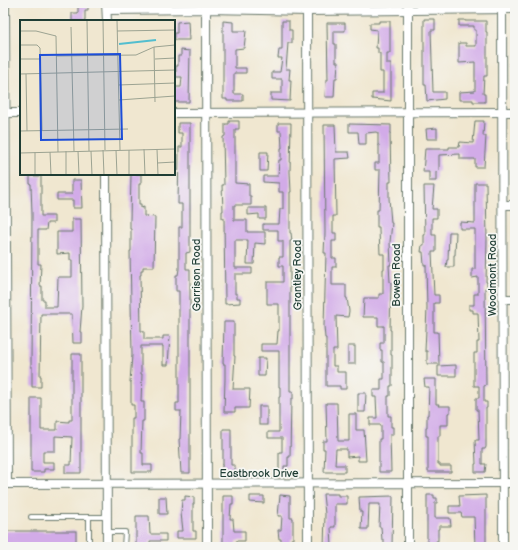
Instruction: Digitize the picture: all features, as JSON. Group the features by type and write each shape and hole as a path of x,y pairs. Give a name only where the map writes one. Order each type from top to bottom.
{"street":[{"path":"5,3 5,484"},
{"path":"106,20 107,6 502,6 515,9"},
{"name":"Garrison Road","path":"206,6 208,547"},
{"name":"Bowen Road","path":"408,6 408,547"},
{"name":"Woodmont Road","path":"502,6 503,547"},
{"name":"Grantley Road","path":"307,7 308,547"},
{"path":"175,113 515,112"},
{"path":"5,113 20,113"},
{"path":"106,175 107,547"},
{"path":"503,205 515,205"},
{"path":"503,299 515,299"},
{"name":"Eastbrook Drive","path":"5,484 515,483"}],"lane":[{"path":"31,517 107,517"},
{"path":"89,517 89,547"},
{"path":"107,532 124,532 124,547"}],"building":[{"path":"78,3 88,3 88,10 85,10 85,20 72,20 72,13 78,13"},
{"path":"424,19 435,19 435,30 431,30 433,92 445,92 445,99 427,101 426,85 424,85"},
{"path":"459,20 486,21 487,76 484,76 483,94 485,94 485,102 459,100 459,92 475,91 475,62 459,63 459,43 466,43 466,46 476,46 476,30 474,30 474,26 459,26"},
{"path":"188,21 189,40 175,40 175,33 177,33 177,22"},
{"path":"223,21 233,22 233,31 246,31 244,48 235,49 235,68 246,68 246,73 234,73 234,94 243,94 243,101 227,101 227,99 223,99"},
{"path":"282,21 289,21 289,30 292,30 292,43 288,43 286,69 290,69 290,101 271,100 271,93 282,93 282,79 272,79 272,72 280,72 282,58 278,58 279,50 282,50"},
{"path":"379,21 390,21 390,53 387,53 387,64 391,64 391,101 372,99 372,93 383,93 383,72 380,72 380,53 378,53 378,48 376,48 377,30 370,29 370,23 379,23"},
{"path":"327,23 345,23 345,31 334,31 336,62 338,62 334,97 325,97 326,80 328,80"},
{"path":"181,50 190,51 189,102 175,102 175,87 181,87 182,77 176,77 176,66 178,66 178,56 181,56"},
{"path":"229,121 239,121 239,129 235,129 235,183 249,184 249,196 251,196 251,205 234,205 234,220 247,220 247,232 265,232 265,244 255,243 254,264 247,264 248,240 235,240 235,268 252,268 252,274 235,274 235,294 237,294 237,298 240,298 240,303 225,304 224,218 222,218 222,185 224,185 223,137 225,136 225,124 229,124"},
{"path":"475,121 484,121 483,136 486,136 484,167 475,167 475,159 460,159 460,154 439,155 439,171 436,172 436,181 429,181 429,172 423,172 425,149 449,149 449,147 459,147 460,142 473,143"},
{"path":"178,123 190,123 190,252 186,253 186,269 190,269 190,473 181,473 179,439 181,411 176,411 176,403 179,403 179,291 176,291 176,275 178,275 179,269 179,227 182,227 182,204 178,204 179,147 182,147 182,133 178,133"},
{"path":"278,123 291,123 290,233 292,241 290,241 290,391 293,391 293,399 291,399 290,457 288,457 288,466 284,466 284,473 279,473 279,452 282,452 282,438 268,438 268,432 279,432 279,351 261,351 261,344 277,344 279,331 279,304 267,304 267,282 283,282 283,266 279,266 279,257 283,257 283,241 278,241 278,230 263,230 263,224 279,224 280,209 283,209 283,192 279,192 279,183 263,182 263,176 278,176 279,160 281,160 282,148 281,131 278,131"},
{"path":"349,124 391,125 391,182 389,182 389,198 392,223 390,242 391,265 389,265 391,282 390,330 392,386 390,386 390,396 388,396 388,416 391,416 391,427 393,427 393,435 390,435 391,472 379,472 379,439 381,439 381,425 370,425 370,418 377,418 376,397 373,397 373,390 381,390 381,379 384,379 384,362 382,362 382,350 380,350 380,343 384,343 384,326 378,326 378,317 363,317 364,298 379,298 379,294 383,294 384,254 380,254 379,227 377,227 380,170 375,170 375,163 379,163 378,133 366,133 366,144 359,144 358,132 349,132"},
{"path":"324,125 335,125 336,152 349,152 350,158 335,159 336,216 333,216 333,233 336,233 336,241 332,241 332,258 336,258 336,267 332,267 332,285 346,285 346,298 349,311 348,317 336,316 337,350 333,350 333,366 337,366 337,372 346,372 346,389 340,389 340,386 326,386 326,338 324,326 326,253 324,253"},
{"path":"437,128 437,139 427,139 426,129"},
{"path":"260,152 268,152 267,171 260,171"},
{"path":"131,175 141,175 141,184 139,184 139,204 141,204 141,208 144,207 144,216 155,217 154,267 143,267 140,275 141,331 144,331 144,339 163,339 163,336 170,336 168,365 163,365 163,346 141,346 141,402 144,402 144,421 142,421 141,453 143,453 143,465 152,465 152,472 132,472 132,418 134,418 134,405 131,405 130,382 132,355 130,221"},
{"path":"30,176 41,176 41,216 54,216 54,223 47,223 46,230 38,230 38,264 41,264 40,286 42,286 42,300 45,300 45,307 57,307 58,277 72,277 72,260 70,260 70,253 57,254 57,232 72,232 72,219 81,219 82,306 80,332 82,332 82,343 73,343 72,314 41,314 41,387 32,387 32,214"},
{"path":"72,180 81,180 82,208 73,208 73,200 57,200 57,194 72,194"},
{"path":"475,183 486,183 487,288 485,288 486,385 484,386 484,402 487,402 487,408 486,447 485,449 482,449 482,464 486,464 485,472 475,472 475,440 479,440 476,398 479,398 479,386 474,386 474,353 477,353 477,342 479,342 478,313 473,313 473,310 469,310 469,305 474,305 474,294 478,294 478,277 472,278 472,269 475,269 475,229 460,229 460,222 475,223"},
{"path":"424,186 434,186 432,209 437,209 437,218 432,218 432,235 436,235 436,252 432,252 434,295 439,295 439,303 434,303 434,332 438,332 439,364 427,364 427,351 425,351 427,308 426,265 424,265 423,252 421,252 422,245 424,245 425,235"},
{"path":"248,208 266,208 266,219 259,219 259,214 248,215"},
{"path":"449,232 456,232 454,267 446,267 448,260"},
{"path":"224,322 234,322 235,356 233,389 250,389 249,408 235,408 235,412 224,412"},
{"path":"348,346 355,346 355,364 348,364"},
{"path":"72,354 81,354 81,473 65,473 65,465 71,465 72,437 55,436 55,451 43,451 43,462 54,462 54,469 44,469 44,472 31,472 31,398 41,398 41,430 57,430 57,421 69,422 69,420 72,420"},
{"path":"258,358 266,358 265,376 258,376"},
{"path":"456,365 456,376 438,376 438,366"},
{"path":"424,379 436,379 436,404 439,404 438,406 450,406 450,413 448,413 448,425 440,425 440,436 438,436 438,464 440,464 440,466 451,466 451,472 428,472 428,436 426,436 426,427 429,387 425,387"},
{"path":"358,393 366,393 365,412 358,412"},
{"path":"326,403 337,403 338,441 349,441 349,414 356,414 356,430 364,430 366,461 358,461 358,456 347,457 347,449 336,449 335,465 345,465 345,472 324,472 325,449 323,449 323,441 327,441"},
{"path":"259,406 267,406 267,425 259,425"},
{"path":"223,429 231,429 231,465 235,465 235,473 222,473"},
{"path":"323,494 338,494 338,496 347,496 347,504 335,504 335,527 331,527 332,547 324,547 325,514"},
{"path":"280,495 290,496 290,518 293,518 293,539 291,539 291,547 281,547 281,539 279,539 278,530 281,530 282,516 278,516"},
{"path":"427,495 434,495 434,498 437,498 437,503 435,503 435,518 450,518 451,526 439,526 436,547 427,547"},
{"path":"486,495 486,547 475,547 474,517 462,517 461,513 449,513 449,506 460,506 459,496"},
{"path":"185,496 194,497 193,531 196,531 196,538 177,538 177,531 183,531 181,513 182,500 185,500"},
{"path":"223,496 233,496 230,519 233,519 234,531 245,531 245,541 236,541 236,547 223,547"},
{"path":"250,496 264,496 264,503 250,502"},
{"path":"393,496 392,547 384,547 381,527 379,527 380,504 369,504 368,529 361,529 362,512 360,512 359,497"},
{"path":"159,497 166,497 167,514 159,514"},
{"path":"136,516 149,516 150,534 166,534 166,541 150,541 150,547 136,547"},
{"path":"5,531 76,531 76,547 5,547"}]}
